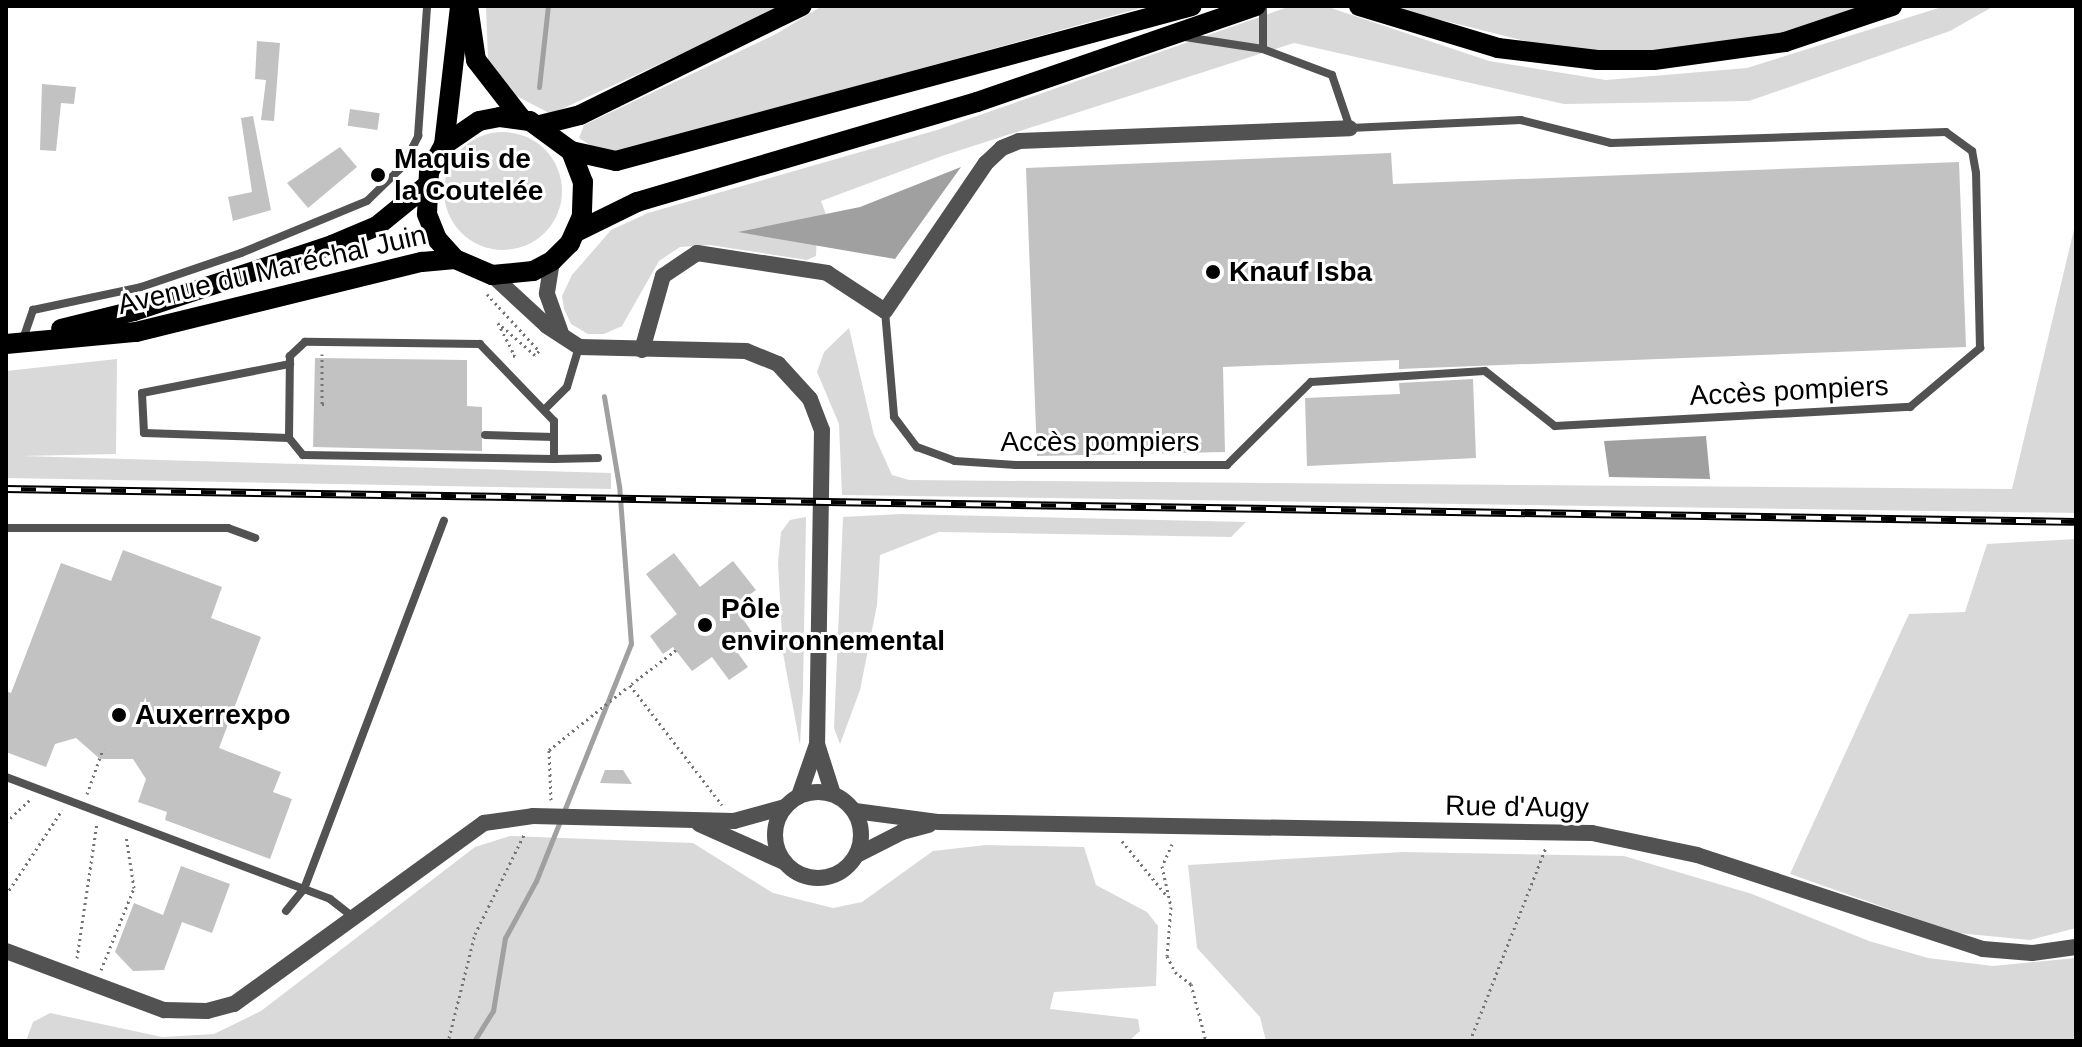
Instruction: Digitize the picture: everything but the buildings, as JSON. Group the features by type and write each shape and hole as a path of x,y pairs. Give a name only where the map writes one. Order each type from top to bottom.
{"main road":[{"path":"460,6 444,145 426,186 432,226 455,259 488,283 523,274 552,261 576,232 637,202 977,102 1256,6"},
{"path":"468,6 476,60 530,122 571,151 607,161 643,156 953,66 1192,6"},
{"path":"444,145 479,121 530,122 580,115 802,6"},
{"path":"1359,6 1498,48 1640,60 1728,53 1785,42 1892,6"},
{"path":"571,151 583,182 576,232"},
{"name":"Avenue du Maréchal Juin","path":"12,342 134,311 332,245 377,226 426,186"},
{"name":"Avenue du Maréchal Juin","path":"12,342 136,332 422,262 455,259"}],"street":[{"path":"642,350 663,276 697,253 827,273 885,311 897,286 1002,148 1019,141 1350,128"},
{"path":"552,261 547,294 561,333"},
{"path":"6,951 164,1010 207,1011 234,1004 459,837 484,823 533,816 734,821 785,807 799,796 817,744 823,491 818,416 778,364 737,350 579,347 488,283"},
{"path":"694,822 784,863 795,872 823,878 837,875 857,855 862,833 855,811 833,794 817,744"},
{"path":"799,796 833,794"},
{"path":"784,863 775,835 785,807"},
{"name":"Rue d'Augy","path":"855,811 939,822 1592,833 1675,849 1983,949 2032,953 2076,947"},
{"name":"Rue d'Augy","path":"857,855 902,832 939,822"}],"lane":[{"path":"12,342 33,310 141,287 241,253 367,201 403,166 418,136 427,6"},
{"path":"1263,6 1263,49"},
{"path":"1176,35 1263,49 1332,75 1350,128"},
{"name":"Accès pompiers","path":"885,311 894,417 917,447 955,461 1016,465 1227,465 1311,382 1485,371 1555,426 1910,407 1980,348 1976,173 1972,151 1946,132 1611,143 1521,120 1350,128"},
{"path":"554,459 554,421 480,344 305,342 295,346 290,364 289,438 303,455 554,459 598,458"},
{"path":"545,409 567,387 579,347"},
{"path":"289,438 144,433 142,393 290,364"},
{"path":"485,435 554,437"},
{"path":"286,911 304,889 444,521"},
{"path":"6,528 213,528 255,538"},
{"path":"7,777 330,899 353,918"}],"path":[{"path":"488,283 539,351 535,355 498,323 515,356 504,355"},
{"path":"328,404 322,404 322,353 338,354"},
{"path":"559,816 549,750 676,650"},
{"path":"630,685 734,821"},
{"path":"83,805 103,749"},
{"path":"6,822 41,790"},
{"path":"6,895 68,800"},
{"path":"75,977 98,812"},
{"path":"449,1040 475,934 533,816"},
{"path":"95,984 134,888 123,821"},
{"path":"1119,825 1122,845 1149,869 1169,899"},
{"path":"1175,826 1162,866 1169,899 1167,956 1175,972 1191,984 1206,1041"},
{"path":"1470,1041 1551,833"}],"shaded area":[{"path":"486,6 785,6 551,114 511,93 488,60"},
{"path":"822,6 1148,6 629,149 601,152 579,138 584,125 776,34"},
{"path":"1291,6 1325,6 1489,61 1606,80 1747,68 1945,6 1994,6 1950,31 1749,101 1564,104 1294,43 942,156 821,201 831,228 817,230 816,256 807,260 710,245 680,247 659,261 622,326 604,334 588,334 571,324 564,309 562,296 572,275 611,230 648,213 937,130"},
{"path":"1386,6 1872,6 1805,28 1727,45 1635,52 1553,48"},
{"path":"503,132 526,136 545,149 558,168 562,191 558,214 545,233 526,246 503,250 480,246 461,233 448,214 444,191 448,168 461,149 480,136"},
{"path":"961,167 895,259 738,232 860,207"},
{"path":"2076,221 2076,513 842,495 839,424 817,372 824,352 849,328 874,435 892,475 909,480 2012,489"},
{"path":"117,359 116,454 22,456 611,473 611,489 6,478 6,371"},
{"path":"1706,436 1710,479 1609,477 1604,441"},
{"path":"901,514 1246,522 1231,537 939,532 880,555 877,605 860,690 840,744 834,728 843,517"},
{"path":"806,517 800,745 783,653 778,563 781,532 790,520"},
{"path":"2076,539 2076,928 2030,940 1957,933 1790,874 1909,614 1965,612 1987,544"},
{"path":"510,836 693,843 773,893 833,908 862,902 933,851 986,845 1084,847 1096,885 1147,912 1158,926 1156,986 1054,992 1050,1009 1138,1019 1140,1031 1129,1041 26,1041 33,1022 50,1013 162,1037 214,1034 261,1011 475,847"},
{"path":"1403,852 1624,856 1752,894 1869,941 1928,958 1993,966 2076,958 2076,1041 1266,1041 1260,1017 1197,948 1188,865"}],"waterway":[{"path":"539,87 548,6"},
{"path":"474,1041 493,1011 505,938 536,881 631,644 619,486 604,396"}],"railway":[{"path":"6,489 2076,522"}],"place":[{"name":"Maquis de la Coutelée","path":"378,175"},
{"name":"Knauf Isba","path":"1213,272"},
{"name":"Pôle environnemental","path":"705,625"},
{"name":"Auxerrexpo","path":"119,715"}]}
